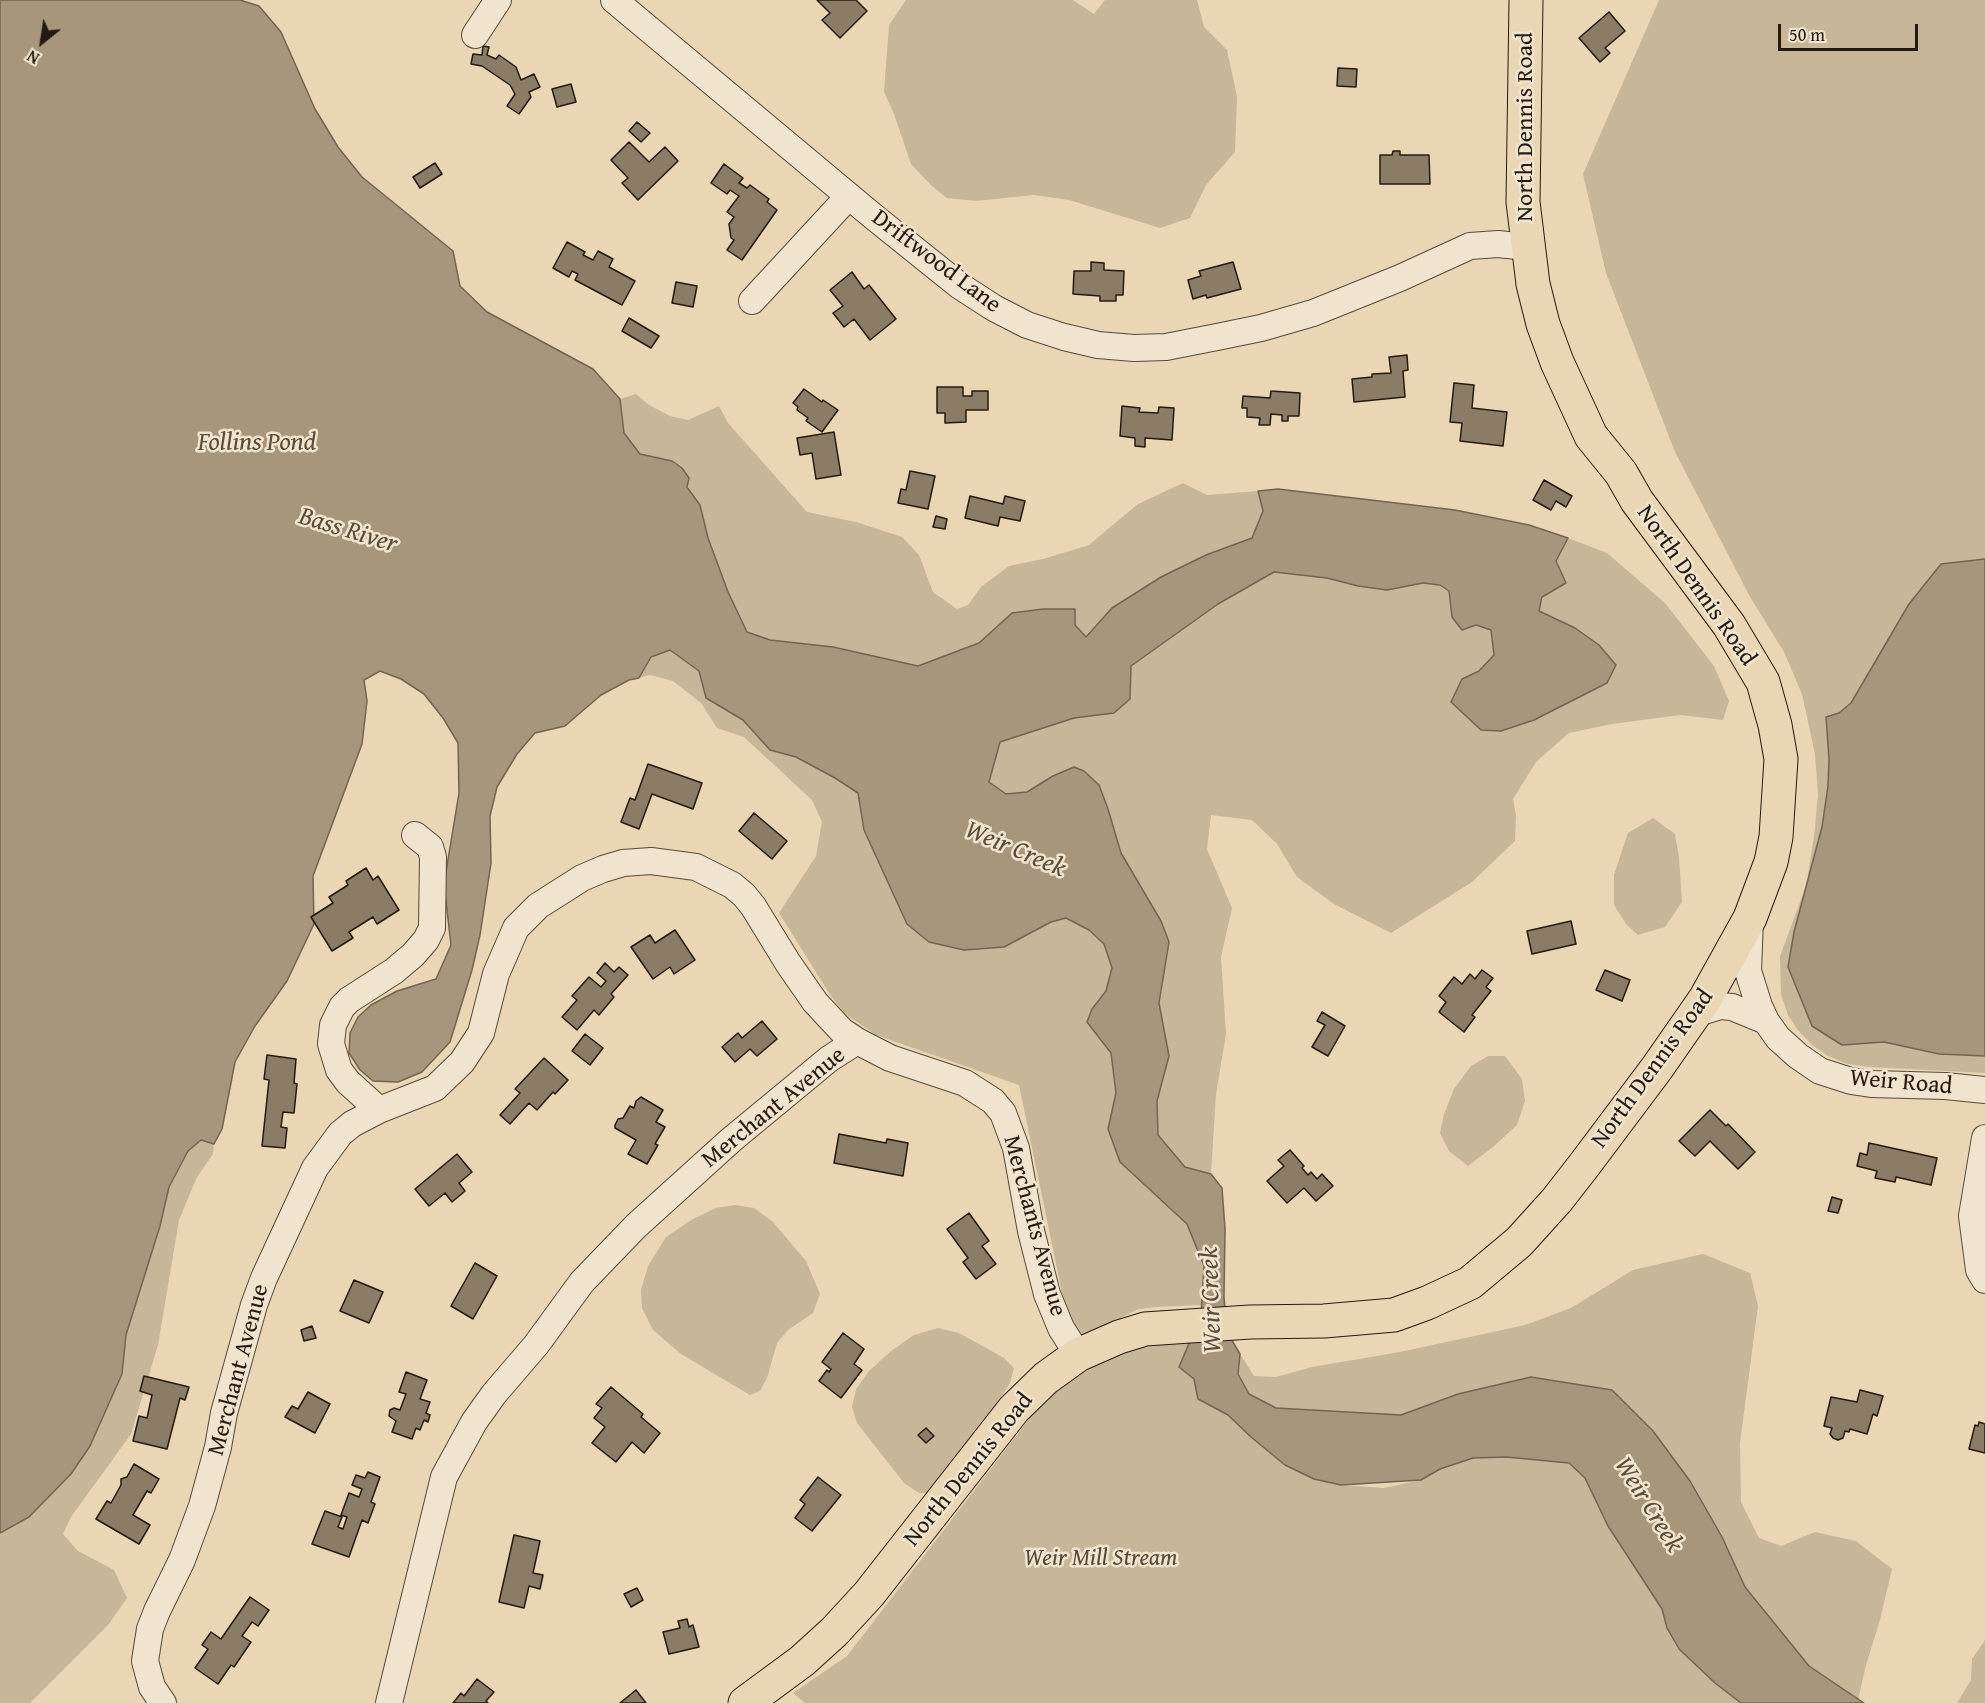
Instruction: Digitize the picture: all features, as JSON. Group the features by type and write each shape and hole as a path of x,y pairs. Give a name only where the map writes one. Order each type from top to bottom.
{"main road":[{"name":"North Dennis Road","path":"745,1703 802,1661 834,1632 869,1594 1014,1409 1046,1378 1078,1355 1111,1340 1145,1329 1250,1322 1324,1321 1395,1315 1470,1283 1519,1242 1557,1200 1657,1068 1694,1014 1732,955 1750,918 1772,862 1779,814 1780,759 1775,725 1763,682 1729,625 1643,509 1621,473 1591,436 1557,362 1533,284 1527,247 1523,186 1526,0"}],"street":[{"path":"475,35 498,0"},
{"name":"Driftwood Lane","path":"614,0 960,286 1027,326 1064,337 1098,345 1134,348 1166,347 1261,328 1313,313 1400,278 1470,246 1498,244 1527,247"},
{"path":"752,301 849,196"},
{"path":"379,1110 348,1082 339,1070 331,1044 333,1025 342,1007 349,1000 394,971 413,955 426,940 432,928 433,857 430,848 415,835"},
{"name":"Merchant Avenue","path":"163,1703 152,1687 145,1661 150,1629 182,1560 202,1506 218,1447 224,1413 254,1305 306,1187 327,1150 352,1124 379,1110 435,1088 471,1051 481,1033 496,974 516,928 528,914 582,878 623,862 651,861 696,867 732,885 753,906 815,1002 842,1031 857,1041 829,1059 731,1140 636,1226 582,1282 536,1345 494,1394 474,1422 444,1478 389,1703"},
{"name":"Weir Road","path":"1750,918 1748,971 1755,996 1766,1021 1778,1038 1798,1056 1833,1077 1870,1084 1945,1086 1985,1090"},
{"name":"Weir Road","path":"1694,1014 1720,1006 1732,1007 1766,1021"},
{"name":"Merchants Avenue","path":"857,1041 890,1058 965,1083 993,1101 1003,1113 1016,1148 1031,1231 1047,1294 1061,1328 1078,1355"},
{"path":"1985,1138 1972,1216 1979,1270 1985,1280"}],"green space":[{"path":"906,0 1073,0 1094,14 1105,0 1197,0 1204,27 1227,50 1237,97 1235,152 1206,185 1190,218 1160,228 1069,200 1034,195 976,201 947,198 911,164 884,92 889,25"},
{"path":"1659,0 1985,0 1985,559 1941,564 1851,703 1839,713 1826,718 1829,759 1822,827 1794,932 1842,1045 1884,1042 1939,1054 1985,1056 1985,1073 1848,1064 1828,1056 1812,1045 1788,1015 1781,994 1780,956 1806,886 1818,795 1815,754 1802,694 1784,652 1749,595 1675,452 1606,273 1583,174"},
{"path":"636,394 649,405 670,416 688,420 719,406 728,423 807,512 856,522 902,537 919,555 933,592 957,609 968,605 981,587 1009,566 1043,559 1089,545 1138,504 1183,483 1207,495 1258,491 1263,511 1252,538 1206,555 1161,577 1112,608 1086,637 1075,625 1012,613 979,643 918,666 833,647 770,640 746,632 708,538 700,505 672,461 640,454 624,433 620,399"},
{"path":"1568,538 1607,553 1665,603 1714,666 1729,701 1723,720 1680,715 1612,724 1569,733 1536,762 1513,799 1516,816 1515,841 1472,882 1391,933 1334,904 1297,877 1277,844 1252,820 1211,815 1207,849 1232,908 1221,957 1226,1034 1216,1094 1211,1174 1186,1167 1158,1135 1157,1101 1169,1056 1159,1003 1169,942 1161,921 1121,853 1108,809 1053,776 1028,792 1006,794 989,782 1000,742 1074,718 1114,713 1130,699 1131,666 1218,604 1274,572 1327,578 1387,590 1423,583 1440,585 1449,591 1452,617 1491,630 1494,655 1479,671 1462,679 1501,731 1534,720 1607,683 1575,628 1539,611 1555,561"},
{"path":"670,650 699,671 706,699 743,720 770,750 796,757 858,793 864,830 907,924 929,942 1051,922 1066,917 1089,930 1104,944 1112,968 1106,991 1092,1009 1093,1030 1111,1053 1116,1093 1108,1129 1120,1162 1187,1224 1204,1266 1202,1305 1139,1309 1072,1341 1019,1085 876,1035 844,1013 779,913 816,856 822,822 812,800 744,737 717,728 701,703 673,681 650,675 639,678 650,657"},
{"path":"1653,818 1675,834 1682,902 1665,927 1638,935 1626,924 1614,905 1614,875 1628,833"},
{"path":"1488,1056 1505,1056 1522,1079 1525,1101 1517,1125 1468,1166 1449,1151 1440,1133 1444,1114 1454,1089 1471,1066"},
{"path":"201,1140 214,1144 213,1154 197,1177 179,1220 158,1345 131,1434 71,1517 63,1534 78,1551 114,1570 127,1598 109,1624 30,1703 0,1703 0,1533 29,1517 122,1374 126,1335 160,1226 169,1187 188,1151"},
{"path":"735,1205 754,1208 773,1222 806,1261 820,1294 813,1313 788,1330 777,1343 767,1378 760,1391 750,1395 681,1354 653,1330 642,1308 641,1290 648,1266 666,1237 693,1219 716,1208"},
{"path":"1703,1254 1750,1273 1758,1306 1740,1443 1741,1502 1759,1538 1781,1546 1815,1532 1856,1541 1892,1569 1858,1700 1809,1666 1745,1587 1722,1537 1690,1481 1653,1431 1458,1394 1401,1415 1276,1408 1249,1394 1238,1374 1240,1354 1254,1376 1276,1377 1312,1367 1400,1352 1525,1325 1571,1308 1633,1270"},
{"path":"938,1328 959,1333 1004,1358 1014,1368 1010,1383 981,1427 928,1493 919,1493 904,1483 857,1423 852,1407 856,1389 869,1371 891,1351 914,1335"},
{"name":"Weir Mill Stream","path":"1190,1341 1179,1367 1194,1379 1199,1399 1228,1415 1285,1465 1341,1485 1384,1488 1421,1480 1440,1469 1473,1458 1506,1457 1569,1463 1585,1478 1608,1526 1662,1609 1667,1628 1678,1649 1741,1703 805,1703 793,1693 847,1656 1039,1406 1093,1366 1143,1345"},
{"path":"1985,1640 1985,1703 1957,1703 1971,1680 1972,1659"}],"water":[{"name":"Follins Pond","path":"0,0 240,0 259,6 281,32 315,109 338,147 362,177 453,251 460,286 487,312 593,369 620,399 624,433 640,454 672,461 682,468 689,478 687,487 700,505 708,538 728,592 747,632 770,640 833,647 918,666 979,643 1012,613 1043,609 1075,609 1075,625 1086,637 1112,608 1161,577 1206,555 1252,538 1263,511 1258,491 1278,489 1455,510 1529,525 1568,538 1556,561 1566,583 1542,597 1539,611 1575,628 1599,645 1616,665 1607,683 1534,720 1501,731 1481,730 1451,702 1462,679 1479,671 1494,655 1491,630 1476,625 1462,630 1452,617 1449,591 1440,585 1423,583 1387,590 1327,578 1274,572 1218,604 1131,666 1130,699 1114,713 1074,718 1000,742 989,782 1006,794 1027,792 1053,776 1074,767 1084,771 1099,785 1121,853 1161,921 1169,942 1159,1003 1169,1056 1157,1101 1158,1135 1185,1167 1211,1174 1222,1188 1227,1332 1240,1354 1238,1374 1249,1394 1276,1408 1401,1415 1458,1394 1531,1377 1612,1390 1653,1431 1690,1481 1722,1537 1745,1587 1809,1666 1864,1703 1741,1703 1715,1683 1679,1649 1667,1628 1662,1609 1608,1526 1585,1478 1569,1463 1506,1457 1473,1458 1440,1469 1421,1480 1341,1485 1314,1479 1285,1465 1228,1415 1198,1399 1194,1379 1179,1367 1201,1315 1204,1266 1187,1224 1120,1162 1108,1129 1116,1093 1111,1053 1087,1022 1092,1009 1106,991 1112,968 1104,944 1089,930 1066,918 1051,922 1004,947 964,950 929,942 907,924 864,830 858,793 796,757 770,750 743,720 706,698 699,671 670,650 651,657 639,678 629,680 601,695 565,726 535,733 517,754 497,787 490,816 491,863 480,935 450,1042 422,1072 398,1082 373,1081 360,1070 349,1053 350,1033 358,1017 371,1005 397,991 436,979 451,945 444,884 459,793 458,743 443,718 424,694 401,679 380,671 364,680 367,701 362,744 313,876 314,924 287,981 255,1026 235,1062 222,1129 214,1144 201,1140 188,1151 169,1187 160,1226 126,1335 122,1374 90,1446 71,1474 29,1517 0,1533"},
{"path":"1985,559 1985,1056 1939,1054 1884,1042 1842,1045 1812,1026 1788,967 1794,932 1822,827 1829,759 1826,717 1839,713 1851,703 1909,604 1941,564"}],"building":[{"path":"817,0 856,0 867,11 840,38 822,20 830,13"},
{"path":"1609,12 1625,31 1605,48 1610,53 1600,62 1579,38"},
{"path":"483,46 489,47 487,55 496,59 499,55 516,67 521,80 534,74 540,87 529,92 531,97 519,114 507,106 515,94 510,85 482,66 471,64 473,54 482,55"},
{"path":"1338,68 1357,69 1356,87 1337,86"},
{"path":"571,84 576,102 557,107 552,89"},
{"path":"637,122 650,133 641,142 629,131"},
{"path":"629,142 649,162 665,147 678,161 638,200 622,183 628,178 611,160"},
{"path":"1393,151 1400,151 1400,155 1429,155 1430,184 1380,184 1380,155 1392,155"},
{"path":"435,163 442,174 420,188 413,177"},
{"path":"724,164 743,178 739,183 747,188 750,185 769,199 767,202 777,210 742,260 727,250 734,240 731,238 729,224 734,217 727,212 739,196 730,190 727,194 711,183"},
{"path":"567,242 585,252 583,255 593,260 598,251 613,259 609,267 635,281 622,305 575,280 578,274 572,271 569,277 553,268"},
{"path":"1091,262 1104,263 1104,270 1124,271 1123,295 1116,295 1116,301 1100,301 1100,296 1073,294 1074,271 1091,271"},
{"path":"1233,262 1241,289 1207,298 1206,295 1193,299 1188,280 1201,276 1199,271"},
{"path":"852,272 864,289 869,285 896,319 870,340 854,319 844,327 833,313 843,306 830,290"},
{"path":"676,282 697,286 693,307 672,303"},
{"path":"629,318 659,336 651,348 622,331"},
{"path":"1407,355 1408,370 1403,371 1405,397 1354,402 1352,379 1372,377 1372,374 1391,373 1389,357"},
{"path":"1454,383 1474,385 1472,408 1507,412 1503,446 1460,441 1462,423 1450,422"},
{"path":"937,387 963,387 963,396 972,396 972,391 988,391 988,410 966,410 966,422 945,423 945,413 937,413"},
{"path":"804,389 838,410 822,432 806,421 808,418 797,410 798,407 793,403"},
{"path":"1271,391 1300,393 1299,416 1288,416 1288,421 1282,421 1282,415 1271,414 1270,425 1259,425 1260,418 1247,417 1247,408 1242,408 1243,396 1270,398"},
{"path":"1122,406 1140,408 1139,412 1158,413 1159,407 1174,408 1172,440 1145,438 1145,447 1135,446 1135,438 1120,436"},
{"path":"834,432 841,475 816,479 812,453 800,455 797,438"},
{"path":"910,471 935,476 928,509 898,503 901,489 906,490"},
{"path":"1544,480 1572,496 1566,507 1556,501 1551,510 1533,500"},
{"path":"970,496 1003,504 1005,496 1025,501 1020,521 1000,517 998,526 965,518"},
{"path":"936,516 947,519 945,529 933,527"},
{"path":"648,764 702,783 693,809 652,794 639,829 621,822 630,798 635,800"},
{"path":"754,813 787,841 772,859 739,831"},
{"path":"366,868 373,880 378,876 399,910 377,924 373,917 349,932 353,938 332,951 311,917 333,903 329,897 348,885 346,881"},
{"path":"1571,921 1576,944 1532,954 1527,931"},
{"path":"675,930 695,960 674,974 670,967 653,979 631,947 650,935 655,943"},
{"path":"605,963 614,972 619,967 628,975 611,994 614,997 599,1015 594,1010 577,1030 562,1017 577,1000 572,996 589,977 601,987 606,981 597,973"},
{"path":"1482,970 1493,978 1486,987 1491,991 1472,1015 1475,1017 1464,1032 1439,1012 1446,1002 1439,996 1454,977 1462,984 1470,974 1475,979"},
{"path":"1605,970 1630,980 1622,1001 1596,990"},
{"path":"1322,1012 1345,1026 1328,1056 1312,1047 1325,1025 1317,1021"},
{"path":"762,1021 777,1039 757,1056 750,1049 735,1062 722,1047 738,1033 742,1038"},
{"path":"585,1034 603,1048 590,1065 572,1051"},
{"path":"267,1055 296,1059 294,1083 297,1084 294,1113 283,1112 281,1127 287,1128 285,1148 262,1146 269,1080 264,1079"},
{"path":"544,1058 568,1080 555,1094 553,1092 537,1110 529,1103 510,1124 500,1115 520,1093 515,1089"},
{"path":"641,1097 663,1110 656,1122 665,1127 647,1164 628,1154 636,1140 615,1128 618,1119 623,1118 630,1106 634,1108 636,1101"},
{"path":"1710,1110 1726,1126 1728,1124 1755,1152 1738,1169 1710,1141 1695,1156 1679,1141"},
{"path":"839,1134 886,1143 887,1139 908,1143 903,1176 834,1163"},
{"path":"1869,1143 1937,1158 1931,1185 1896,1177 1895,1182 1875,1178 1877,1171 1857,1166 1860,1153 1867,1155"},
{"path":"1290,1150 1304,1166 1302,1168 1308,1175 1311,1172 1317,1179 1322,1174 1333,1186 1316,1201 1304,1188 1287,1203 1267,1181 1284,1166 1278,1160"},
{"path":"457,1154 472,1172 459,1183 465,1191 452,1202 445,1193 429,1206 415,1189"},
{"path":"1832,1197 1842,1200 1838,1213 1828,1211"},
{"path":"969,1213 989,1241 982,1246 996,1264 976,1279 963,1262 968,1258 947,1229"},
{"path":"475,1263 497,1276 473,1319 451,1306"},
{"path":"354,1280 383,1292 369,1323 340,1311"},
{"path":"312,1326 316,1338 304,1341 301,1330"},
{"path":"843,1333 864,1349 854,1364 862,1370 841,1398 819,1381 827,1370 829,1372 831,1369 822,1362"},
{"path":"406,1372 427,1380 420,1399 430,1402 426,1413 430,1415 428,1422 424,1420 420,1430 416,1428 412,1439 392,1432 396,1421 389,1416 390,1410 394,1408 400,1410 406,1394 399,1392"},
{"path":"144,1376 189,1387 185,1400 180,1398 167,1449 133,1441 139,1416 147,1418 152,1395 140,1391"},
{"path":"611,1387 643,1414 641,1417 660,1433 644,1453 632,1442 616,1462 592,1443 605,1427 594,1418 602,1408 596,1404"},
{"path":"1860,1390 1883,1396 1877,1416 1873,1414 1867,1434 1850,1429 1849,1432 1845,1431 1843,1438 1838,1440 1833,1438 1830,1434 1832,1428 1824,1426 1831,1397 1857,1402"},
{"path":"308,1392 330,1404 315,1433 285,1417 292,1406 298,1409"},
{"path":"1979,1422 1985,1424 1985,1453 1969,1449 1975,1425 1978,1426"},
{"path":"926,1428 934,1436 926,1443 918,1435"},
{"path":"134,1464 159,1479 151,1493 147,1491 133,1515 150,1525 139,1544 96,1519 107,1501 111,1503 121,1485 121,1479 127,1477"},
{"path":"368,1472 380,1477 371,1502 375,1504 368,1523 362,1520 349,1557 312,1544 325,1511 342,1517 338,1527 343,1529 347,1517 341,1515 349,1493 359,1497 362,1489 352,1485 356,1475 365,1478"},
{"path":"818,1477 841,1495 812,1531 795,1518 805,1504 800,1500"},
{"path":"514,1535 540,1541 533,1573 543,1575 540,1589 529,1586 524,1608 499,1602"},
{"path":"637,1588 643,1600 631,1607 624,1594"},
{"path":"250,1597 269,1610 258,1626 252,1622 242,1636 251,1642 234,1667 231,1665 218,1684 195,1668 208,1649 202,1645 211,1632 221,1639"},
{"path":"687,1619 689,1627 693,1625 699,1647 669,1654 663,1632 680,1628 678,1621"},
{"path":"477,1679 494,1692 486,1701 488,1703 453,1703 461,1693 464,1696"},
{"path":"636,1690 646,1703 620,1703"}],"water label":[{"name":"Bass River","path":"348,531"},
{"name":"Weir Creek","path":"1015,850"},
{"name":"Weir Creek","path":"1212,1300"},
{"name":"Weir Creek","path":"1648,1505"}]}
